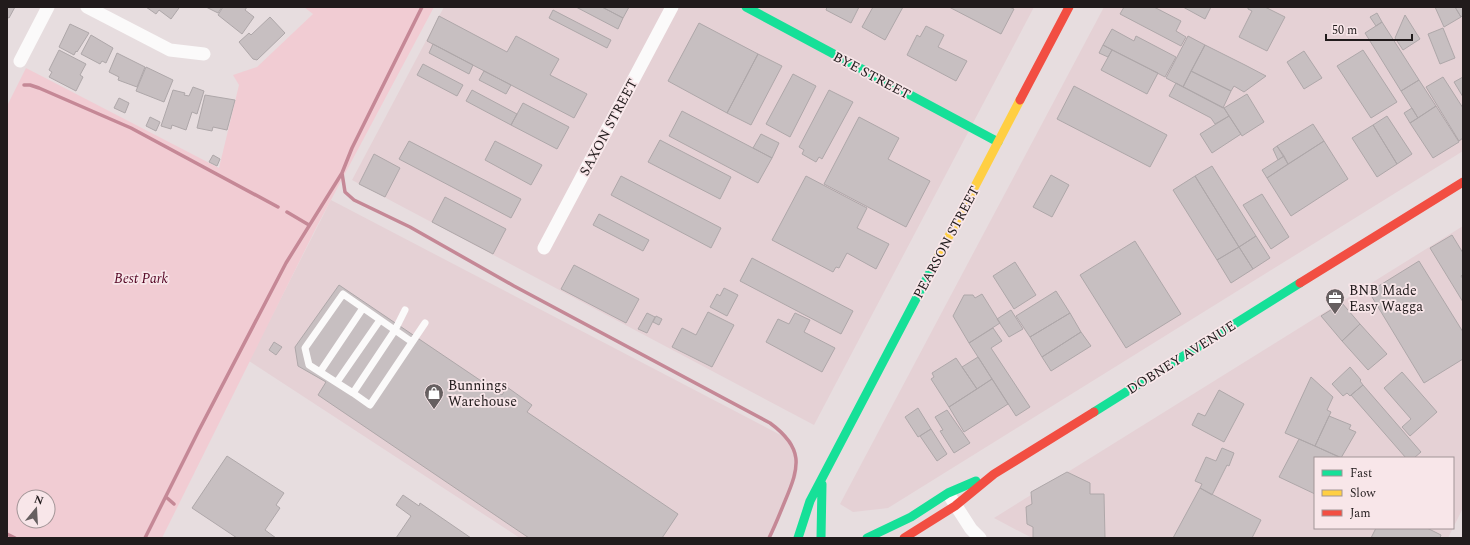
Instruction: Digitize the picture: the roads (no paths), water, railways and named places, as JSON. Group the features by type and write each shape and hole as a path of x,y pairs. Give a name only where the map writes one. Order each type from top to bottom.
{"street":[{"path":"20,61 48,7"},
{"path":"87,7 170,50 204,54"},
{"name":"SAXON STREET","path":"544,248 672,7"},
{"name":"BYE STREET","path":"746,7 998,142"},
{"name":"PEARSON STREET","path":"809,538 810,501 1069,7"},
{"name":"DOBNEY AVENUE","path":"904,538 955,506 994,474 1463,182"},
{"path":"867,538 911,517 948,493 994,474"},
{"name":"PEARSON STREET","path":"809,538 822,477"},
{"path":"948,493 971,529 980,538"}],"lane":[{"path":"412,342 343,294 305,348 309,365 370,405 425,323"},
{"path":"320,372 363,308"},
{"path":"353,393 395,330 405,310"},
{"path":"337,382 380,320"}],"waterway":[{"path":"422,7 352,148 342,173 345,192 354,200 410,227 514,286 770,423 781,432 794,449 796,468 790,489 769,538"},
{"path":"24,85 39,88 131,128 278,207"},
{"path":"145,538 198,432 286,263 342,173"},
{"path":"287,212 309,225"},
{"path":"166,497 174,504"},
{"path":"7,534 15,538"}],"place":[{"name":"BNB Made Easy Wagga","path":"1335,315"},
{"name":"Bunnings Warehouse","path":"434,410"}],"park label":[{"name":"Best Park","path":"141,278"}]}
